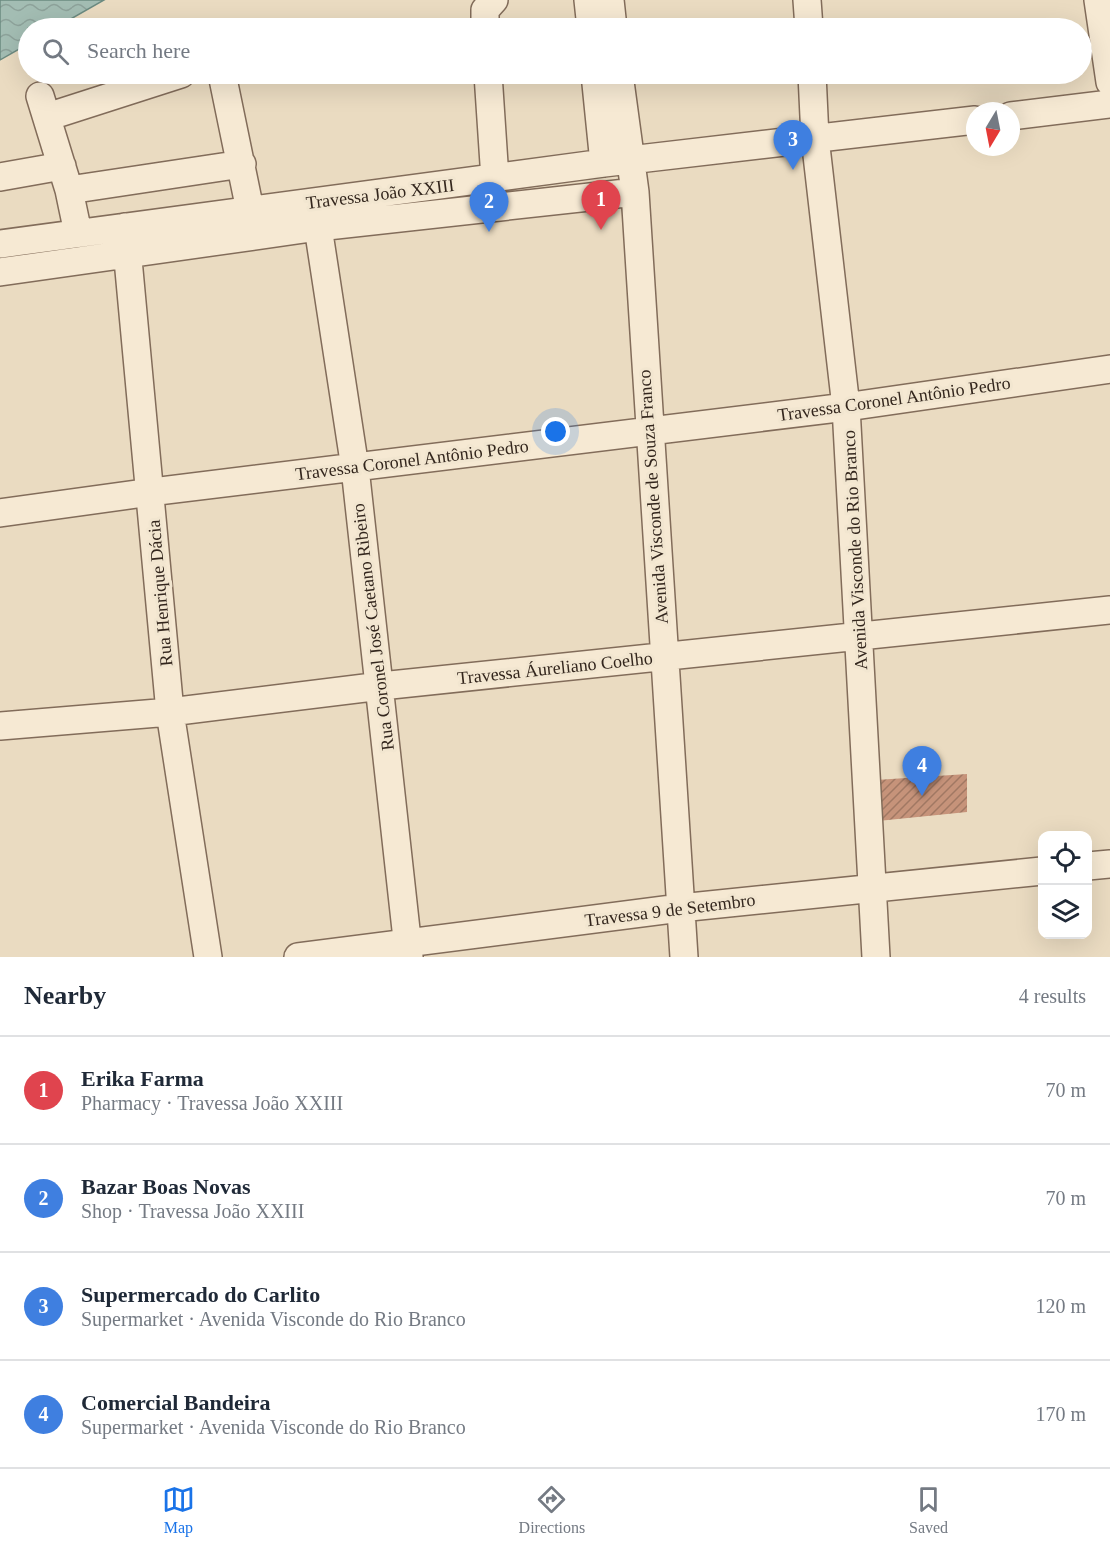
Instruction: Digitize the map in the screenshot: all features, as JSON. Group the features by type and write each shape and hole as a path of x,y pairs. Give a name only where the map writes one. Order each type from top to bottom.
{"street":[{"path":"485,18 485,10 494,0"},
{"path":"588,0 590,18"},
{"path":"610,0 613,18"},
{"path":"807,0 808,18"},
{"path":"1098,0 1110,82"},
{"path":"78,233 44,106 138,84"},
{"path":"224,84 250,210"},
{"path":"489,84 495,179"},
{"path":"596,84 604,163"},
{"name":"Avenida Visconde de Souza Franco","path":"621,84 635,192 648,429 684,957"},
{"name":"Avenida Visconde do Rio Branco","path":"812,84 815,138 846,407 876,957"},
{"path":"1020,115 1110,104"},
{"name":"Travessa João XXIII","path":"0,244 604,163 966,121"},
{"path":"0,177 65,178 242,164"},
{"name":"Travessa João XXIII","path":"0,272 318,227 635,192"},
{"name":"Rua Henrique Dácia","path":"125,227 170,711 208,957"},
{"name":"Rua Coronel José Caetano Ribeiro","path":"318,227 355,468 409,950"},
{"name":"Travessa Coronel Antônio Pedro","path":"0,513 648,429 846,407 1110,369"},
{"name":"Travessa Áureliano Coelho","path":"0,726 170,711 381,686 860,638 1110,610"},
{"path":"1092,866 1110,864"},
{"name":"Travessa 9 de Setembro","path":"298,957 409,950 680,908 1038,871"}],"water":[{"path":"0,0 104,0 72,18 18,18 18,50 0,60"}],"building":[{"path":"967,774 967,812 878,821 876,780"}],"place":[{"name":"Supermercado do Carlito","path":"793,170"},
{"name":"Erika Farma","path":"601,230"},
{"name":"Bazar Boas Novas","path":"489,232"},
{"name":"Comercial Bandeira","path":"922,796"}]}
